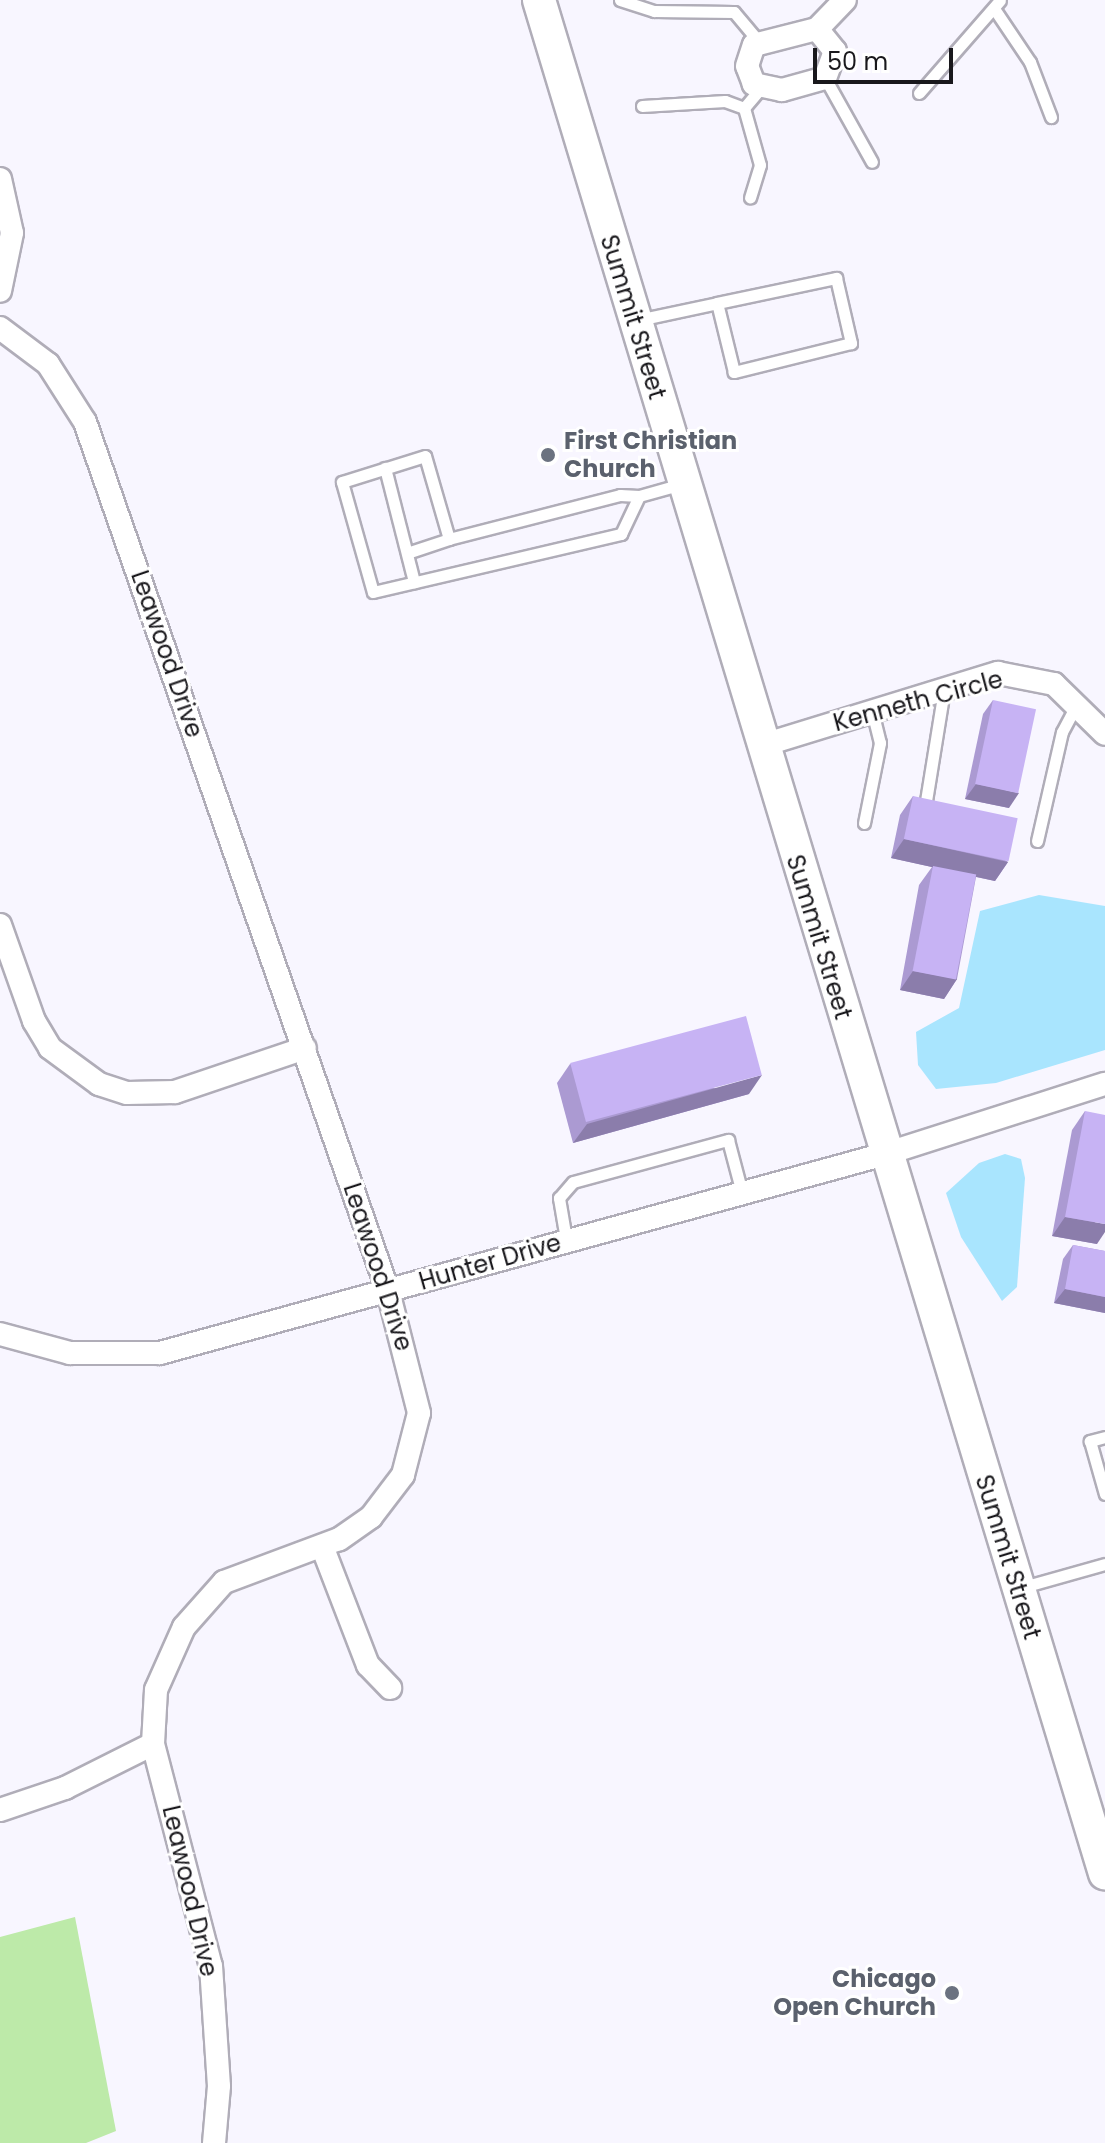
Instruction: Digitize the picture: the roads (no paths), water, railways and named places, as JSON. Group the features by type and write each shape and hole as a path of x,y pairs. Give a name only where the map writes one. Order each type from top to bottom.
{"main road":[{"name":"Summit Street","path":"539,0 760,746 1105,1873"}],"street":[{"path":"817,29 835,51 825,78 760,89 747,66 759,42 817,29 845,0"},
{"path":"0,179 12,233 0,291"},
{"name":"Leawood Drive","path":"0,328 48,364 85,422 305,1048 388,1291 413,1376 415,1445 389,1498 322,1546 244,1571 203,1601 156,1690 153,1744 211,1966 219,2086 214,2143"},
{"name":"Kenneth Circle","path":"760,746 998,673 1029,676 1054,684 1075,708 1105,734"},
{"path":"0,925 34,1021 50,1048 99,1084 127,1093 175,1092 305,1048"},
{"path":"885,1154 1105,1084"},
{"name":"Hunter Drive","path":"0,1334 70,1353 160,1353 566,1239 885,1154"},
{"path":"322,1546 368,1665 390,1688"},
{"path":"0,1810 65,1788 153,1744"}],"lane":[{"path":"620,0 654,11 734,12 759,42"},
{"path":"919,93 998,5 1030,62 1051,117"},
{"path":"825,78 872,162"},
{"path":"744,108 760,89"},
{"path":"642,106 725,101 744,108"},
{"path":"744,108 760,165 750,198"},
{"path":"634,321 717,303 836,278 851,343 734,372 717,303"},
{"path":"449,539 425,456 342,482 373,592 621,534 639,496"},
{"path":"385,468 414,582"},
{"path":"407,553 449,539 682,484"},
{"path":"925,807 944,690"},
{"path":"1037,841 1062,732 1075,708"},
{"path":"864,823 880,743 872,712"},
{"path":"566,1239 559,1198 573,1182 728,1140 742,1193"},
{"path":"1105,1437 1090,1441 1105,1494"},
{"path":"1018,1589 1105,1564"}],"water":[{"path":"1039,895 1105,906 1105,1050 996,1083 936,1089 918,1065 916,1032 959,1008 980,911"},
{"path":"1005,1154 1021,1159 1025,1178 1017,1287 1002,1301 961,1237 946,1193 979,1163"}],"place":[{"name":"First Christian Church","path":"548,455"},
{"name":"Chicago Open Church","path":"952,1993"}]}
